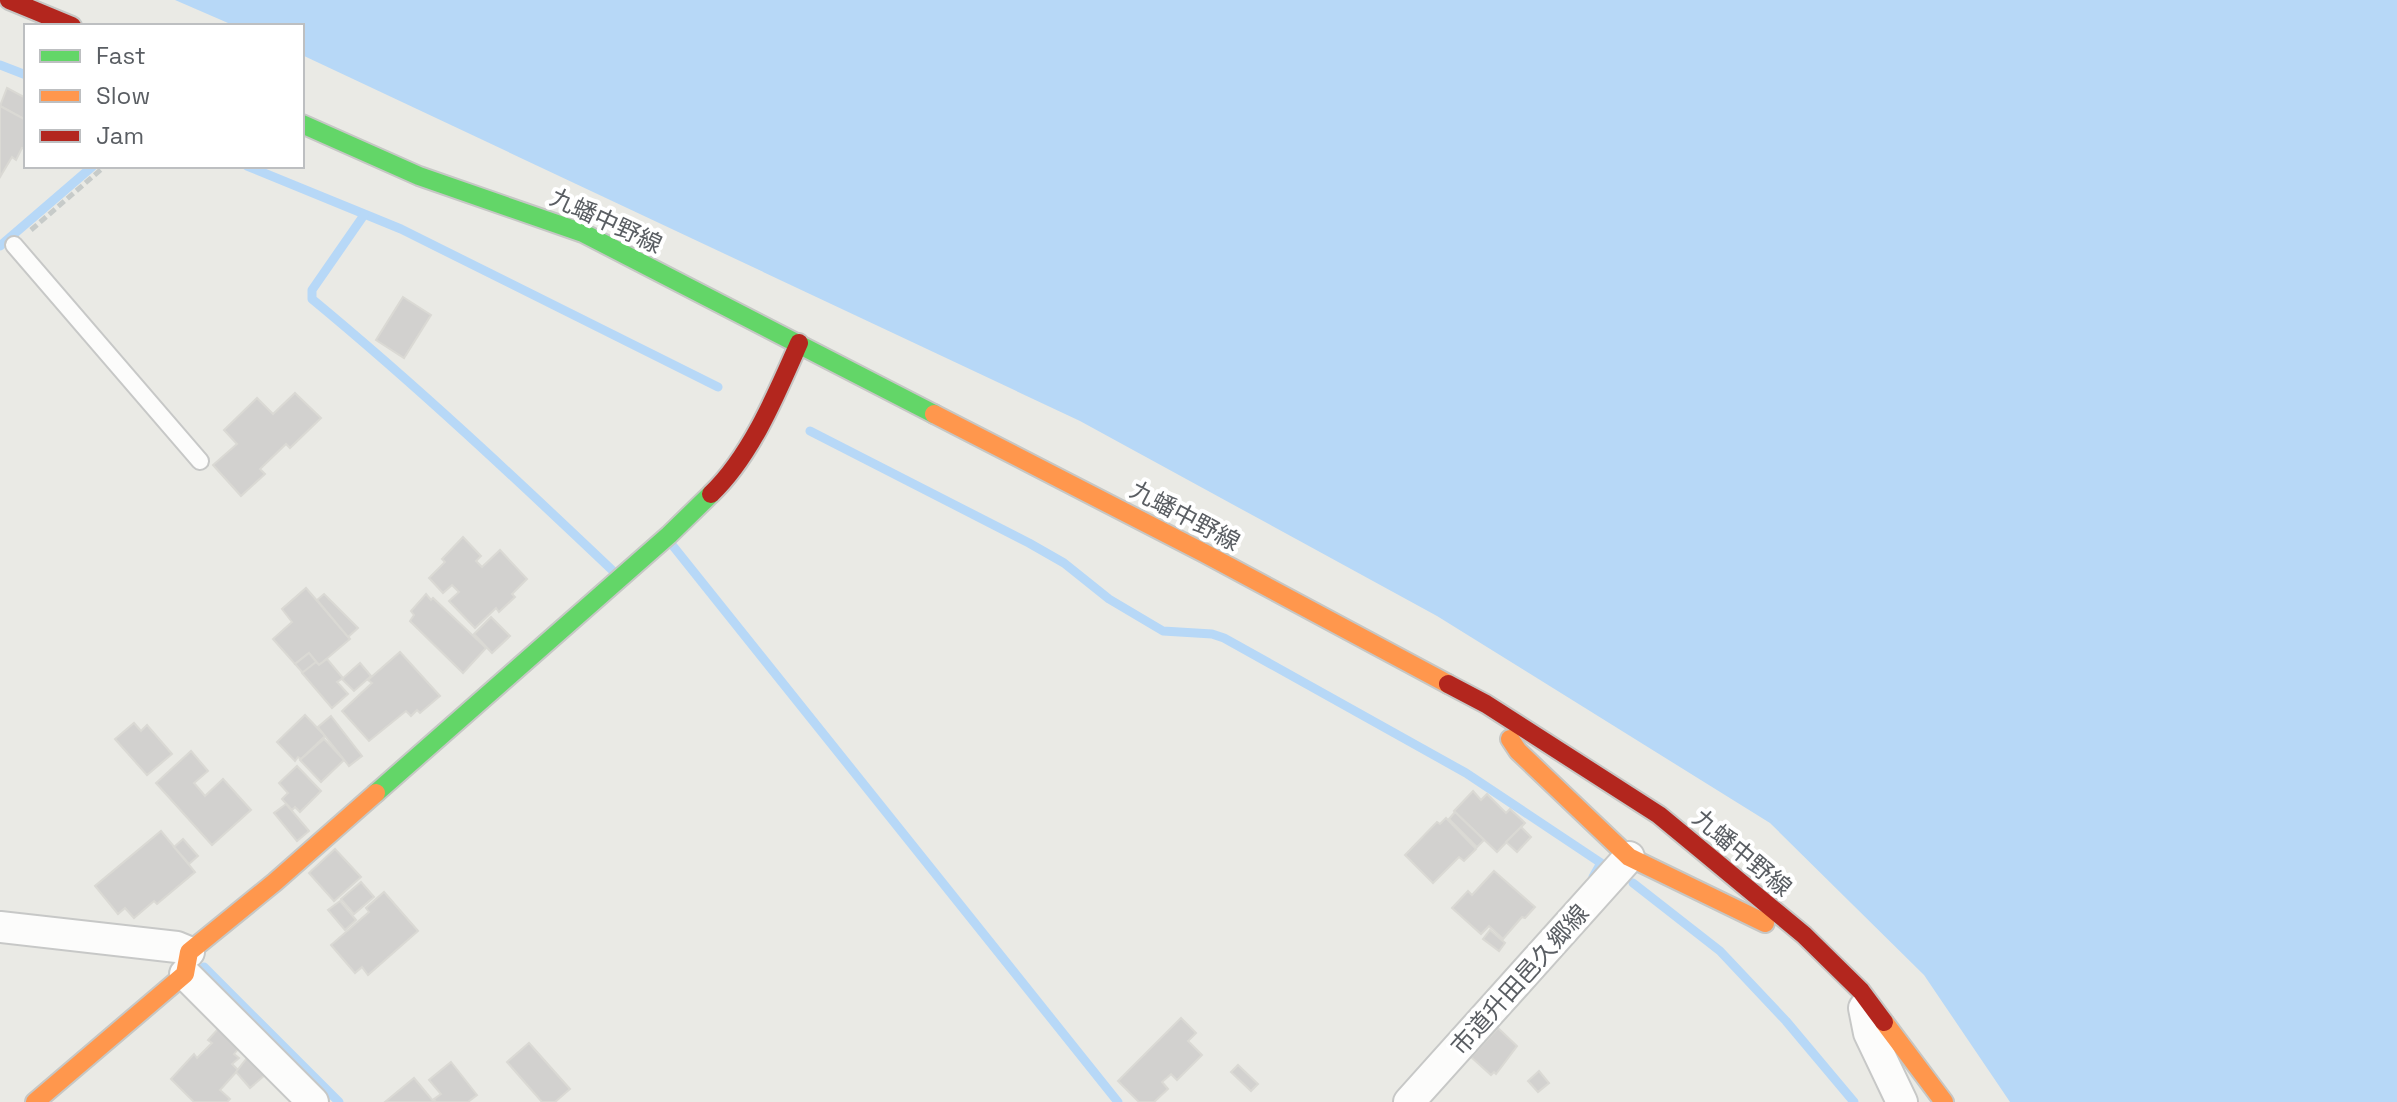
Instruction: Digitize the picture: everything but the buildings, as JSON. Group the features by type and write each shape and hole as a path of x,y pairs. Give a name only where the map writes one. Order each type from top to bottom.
{"main road":[{"path":"9,0 67,24"},
{"name":"九蟠中野線","path":"304,125 419,176 583,233 1190,546 1486,704 1659,815 1804,935 1861,991 1944,1102"},
{"path":"35,1102 177,979 187,963 275,882 669,535 725,481 769,410 799,343"},
{"path":"1486,704 1518,751 1629,857 1759,922 1804,935"}],"street":[{"name":"市道升田邑久郷線","path":"1409,1102 1629,857"},
{"path":"0,927 177,947 187,963 313,1102"},
{"path":"1861,991 1869,1033 1902,1102"}],"lane":[{"path":"14,245 200,461"}],"path":[{"path":"14,245 103,168"}],"water":[{"path":"175,0 2397,0 2397,1102 2010,1102 1924,975 1770,823 1437,616 1080,421 304,56 304,24 230,24"}],"waterway":[{"path":"0,65 24,74"},
{"path":"0,246 91,168"},
{"path":"252,168 401,229 718,387"},
{"path":"364,215 312,290 312,299 427,398 612,570"},
{"path":"810,431 1029,543 1064,563 1109,599 1163,631 1212,634 1224,638 1466,773 1601,863 1593,877"},
{"path":"673,546 1118,1102"},
{"path":"1633,883 1720,951 1786,1021 1854,1102"},
{"path":"204,967 339,1102"}],"traffic: fast":[{"path":"304,125 419,176 583,233 934,414"},
{"path":"376,793 669,535 711,494"}],"traffic: slow":[{"path":"934,414 1204,553 1448,684"},
{"path":"1510,739 1518,751 1629,857 1765,923"},
{"path":"35,1102 185,974 189,952 376,793"},
{"path":"1884,1022 1944,1102"}],"traffic: jam":[{"path":"9,0 67,24"},
{"path":"711,494 751,443 799,343"},
{"path":"1448,684 1486,704 1659,815 1804,935 1861,991 1884,1022"}]}
